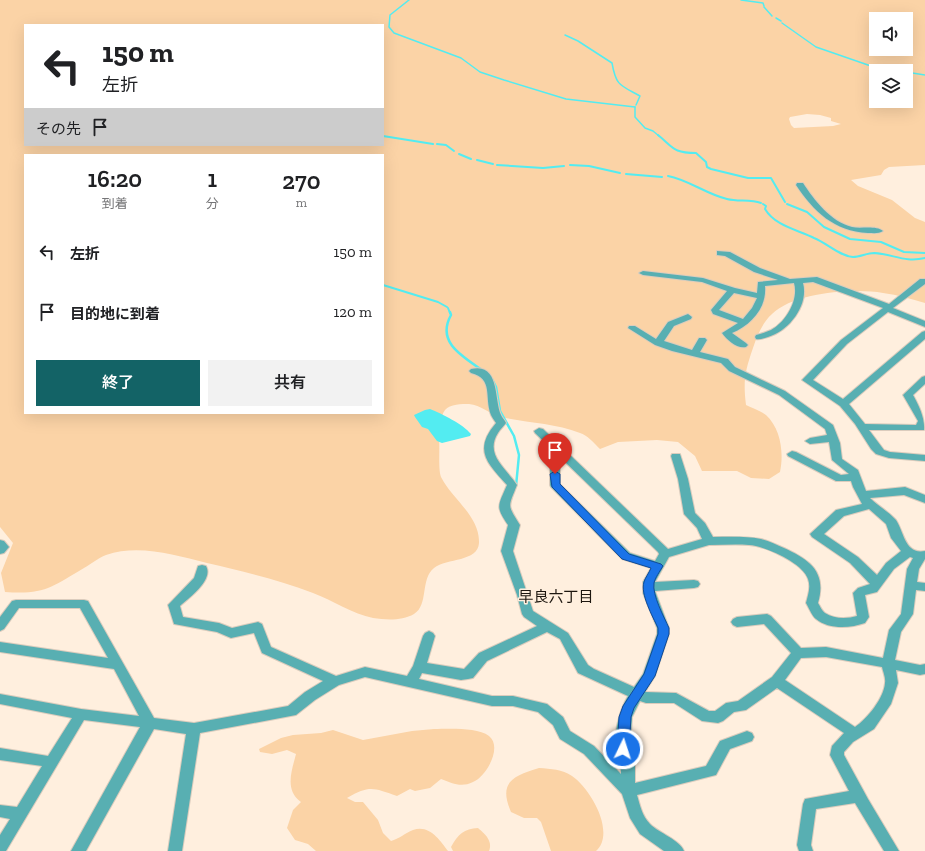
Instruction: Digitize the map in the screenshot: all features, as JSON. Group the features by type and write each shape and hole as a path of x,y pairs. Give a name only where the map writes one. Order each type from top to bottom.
{"street":[{"path":"800,185 813,204 840,224 846,227 879,232"},
{"path":"720,253 727,254 757,270 788,281"},
{"path":"643,273 703,280 732,290 762,297"},
{"path":"743,345 736,342 726,333 738,328 759,305 762,297 761,284 814,279 889,308 925,324"},
{"path":"759,337 777,331 786,323 792,314 800,293 798,280"},
{"path":"925,281 923,280 844,342 807,380 843,404 863,427 875,447 880,452 889,455 925,458"},
{"path":"732,290 715,310 716,312 744,322"},
{"path":"658,343 671,324 688,317"},
{"path":"632,328 658,343 681,351 726,361 726,364 732,369 782,393 829,427 835,443 837,460 854,472 858,487 863,495 871,505 890,522 897,538 908,552 922,556 913,569 907,614 902,624 895,630 888,664 892,683 886,700 868,725 848,738 837,750 837,755 858,796 875,826 892,851"},
{"path":"843,404 925,334"},
{"path":"695,353 702,340"},
{"path":"474,371 478,371 486,377 491,384 496,414 501,423 492,436 489,449 493,464 512,485 504,505 505,512 514,525 507,551 524,595 528,614 564,636 583,670 589,674 646,698 676,698 707,717 718,717 731,707 741,706 776,680 798,653 826,652 888,664 925,669"},
{"path":"863,427 920,428 924,421 908,395 925,380"},
{"path":"538,431 662,549 665,554"},
{"path":"810,441 832,438"},
{"path":"792,454 840,479 856,477"},
{"path":"676,456 683,479 690,514 701,526 709,540"},
{"path":"567,457 555,463 555,485 626,556 657,566"},
{"path":"863,495 905,491 925,499"},
{"path":"871,505 840,513 816,534 854,560 877,583"},
{"path":"677,851 660,841 645,829 638,818 628,791 628,763 623,749 625,717 636,694 649,676 663,634 663,628 649,594 649,582 665,554 709,540 749,541 762,543 799,560 814,577 816,590 812,603 813,608 820,616 832,622 850,623 861,620 863,617 859,593 873,589 890,566 908,552"},
{"path":"0,544 3,546 0,550"},
{"path":"202,569 200,580 174,606 178,621 219,628 231,633 258,627 266,650 335,681"},
{"path":"649,587 694,584"},
{"path":"911,585 925,587"},
{"path":"0,626 16,604 84,604 150,723"},
{"path":"737,622 767,619 798,653"},
{"path":"419,667 461,675 468,674 483,657 548,626"},
{"path":"410,683 419,667 428,636"},
{"path":"0,647 118,665"},
{"path":"0,699 81,714 194,729 291,711 310,696 335,681 365,672 492,701 513,701 542,708 558,721 565,736 589,750 628,791"},
{"path":"776,680 848,728 854,734"},
{"path":"0,848 81,714"},
{"path":"78,851 150,723"},
{"path":"175,851 194,729"},
{"path":"628,791 711,771 725,745 746,736"},
{"path":"0,754 51,762"},
{"path":"806,851 804,845 810,804 858,796"},
{"path":"0,811 20,814"}],"shaded area":[{"path":"0,0 925,0 925,165 889,167 884,170 881,175 851,180 858,186 892,200 915,218 925,222 925,303 883,293 857,291 825,293 795,301 782,307 768,318 758,334 750,356 745,376 745,389 746,405 766,415 775,427 778,434 782,457 780,472 769,479 751,478 737,471 702,471 695,456 678,442 657,440 618,442 600,449 583,434 551,425 501,417 473,405 460,404 447,408 442,416 439,439 440,473 446,485 475,524 479,543 477,549 468,557 434,568 427,579 419,610 404,618 378,619 365,616 328,599 287,584 260,576 156,552 131,550 106,555 55,585 39,591 18,593 5,592 1,573 13,543 0,527","holes":["807,114 831,118 831,121 841,124 833,126 794,128 791,125 789,119 790,117"]},
{"path":"434,729 470,730 484,733 489,736 493,741 494,754 487,768 478,779 469,784 461,785 441,779 430,788 415,791 410,789 397,796 372,789 361,791 347,798 355,802 363,802 378,820 383,833 391,841 413,830 424,829 434,834 448,851 316,851 308,844 295,840 287,828 293,810 301,802 292,792 291,786 291,773 296,754 287,750 272,754 260,752 259,749 281,738 333,730 363,740 412,731"},
{"path":"539,768 564,772 572,776 587,791 599,812 602,823 603,834 601,843 596,851 551,851 541,822 537,818 524,818 511,812 506,794 507,787 510,782 522,774"},
{"path":"478,828 486,835 489,841 489,851 453,851 451,847 462,833"}],"water":[{"path":"430,409 458,423 471,434 470,436 442,443 437,441 428,429 422,427 414,415"}],"waterway":[{"path":"409,0 390,15 389,27 394,33 461,58 480,72 504,80 566,99 635,107 635,117 645,128 653,131 659,136"},
{"path":"741,0 763,3 764,6"},
{"path":"764,7 772,16"},
{"path":"776,18 781,21"},
{"path":"782,23 816,47 869,65"},
{"path":"565,35 578,41 612,63 617,81 623,87 640,96 636,105"},
{"path":"913,73 925,75"},
{"path":"658,135 678,151 696,153 706,162 707,167 711,169 748,178 771,178 785,202"},
{"path":"384,136 433,144"},
{"path":"437,144 446,145 454,151"},
{"path":"459,154 471,159"},
{"path":"477,160 493,164"},
{"path":"497,165 543,168 564,166"},
{"path":"570,165 589,166 620,173"},
{"path":"626,174 662,177"},
{"path":"668,176 719,197 761,203"},
{"path":"763,204 766,206 765,209 769,215 781,224 819,240 838,252 848,256 856,257 874,253 905,259 925,258"},
{"path":"787,204 807,212 824,227 850,239 881,242 904,252 925,253"},
{"path":"384,285 438,302 447,307"},
{"path":"448,308 450,313"},
{"path":"450,312 451,315 447,325 449,341 459,354 482,370"},
{"path":"492,379 496,387 500,411 514,436 519,455 516,486"}],"district":[{"name":"早良六丁目","path":"556,597"}],"route":[{"path":"555,474 555,485 626,556 657,566 649,582 649,594 663,628 663,634 654,657 649,676 636,694 625,717 623,749"}]}
